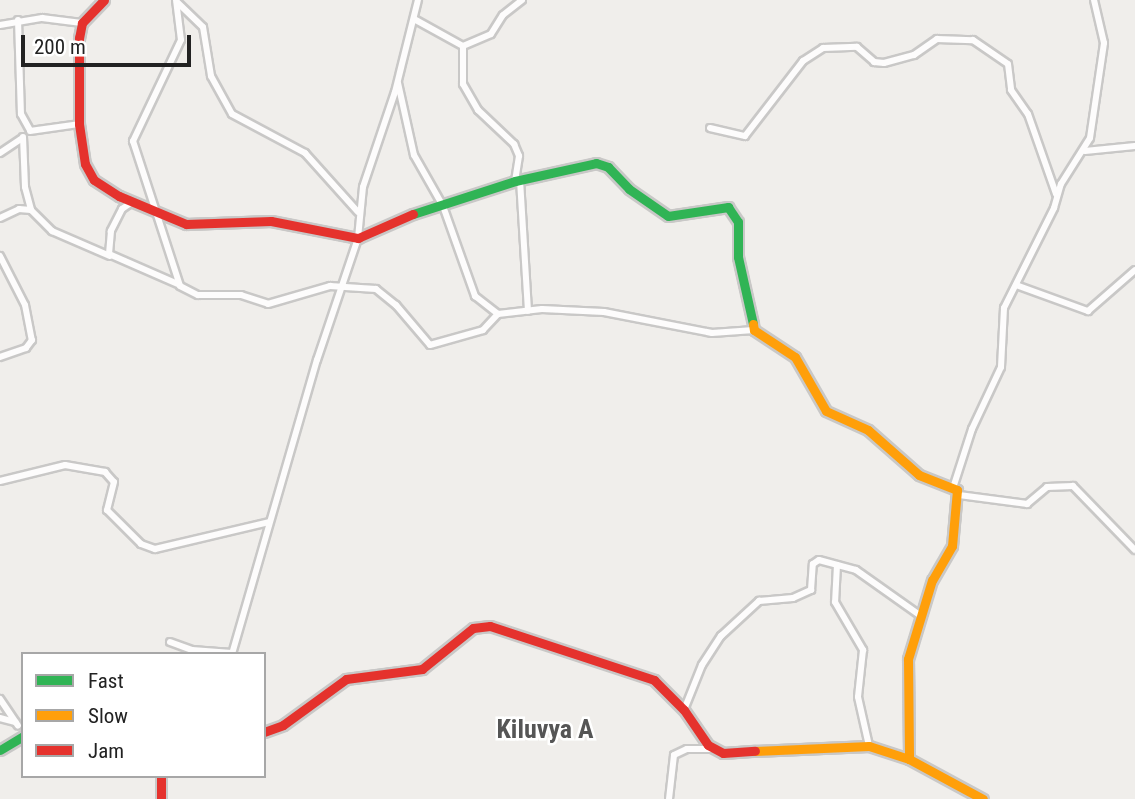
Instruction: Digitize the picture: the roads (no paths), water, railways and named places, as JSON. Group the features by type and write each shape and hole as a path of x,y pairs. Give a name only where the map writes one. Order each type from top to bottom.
{"street":[{"path":"104,0 82,23 79,124 89,174 119,196 192,225 271,220 358,238 391,219 443,206 518,180 596,163 608,167 629,189 668,216 728,206 738,222 738,257 747,281 754,330"},
{"path":"233,652 340,286 358,238 358,212 368,168 397,81 418,0"},
{"path":"463,46 491,34 503,15 523,0"},
{"path":"909,759 908,659 932,580 952,546 959,495 954,485 972,429 1001,367 1004,308 1056,194 1085,151 1104,43 1094,0"},
{"path":"176,1 203,27 211,76 232,114 305,153 358,212"},
{"path":"176,1 181,40 133,141 178,284"},
{"path":"414,19 463,46"},
{"path":"0,25 19,20 82,23"},
{"path":"19,20 22,114 30,130"},
{"path":"710,128 745,136 803,61 823,48 857,47 870,60 884,64 914,55 937,39 973,40 1008,64 1011,90 1028,114 1056,194"},
{"path":"463,46 463,85 478,110 514,144 519,161 527,311"},
{"path":"397,81 414,155 443,206 475,296 498,314"},
{"path":"0,153 30,130 79,124"},
{"path":"23,137 24,187 31,210 52,231 198,295 241,295 268,304 340,286 385,293 430,345 483,330 498,314 527,311 593,311 722,334 754,330 795,357 826,411 868,430 919,475 954,485"},
{"path":"1085,151 1135,146"},
{"path":"119,196 122,209"},
{"path":"110,256 107,244 122,209 132,202"},
{"path":"0,218 19,209 31,210"},
{"path":"0,256 25,305 32,340 26,348 0,357"},
{"path":"1016,285 1088,311 1135,270"},
{"path":"0,481 65,465 105,472 114,482 107,510 141,544 155,549 270,522"},
{"path":"959,495 1027,504 1046,487 1073,486 1135,550"},
{"path":"684,710 712,648 743,614 759,601 793,598 811,590 816,562 856,570 920,616"},
{"path":"837,565 835,602 863,650 858,697 869,746"},
{"path":"266,731 283,725 346,679 422,669 472,628 490,626 644,675 664,687 714,750"},
{"path":"170,642 192,650 212,652"},
{"path":"0,699 16,724 0,718"},
{"path":"0,750 21,737"},
{"path":"669,799 674,755 687,749 734,754 869,746 909,759 983,799"},
{"path":"161,778 161,799"}],"district":[{"name":"Kiluvya A","path":"545,730"}]}
